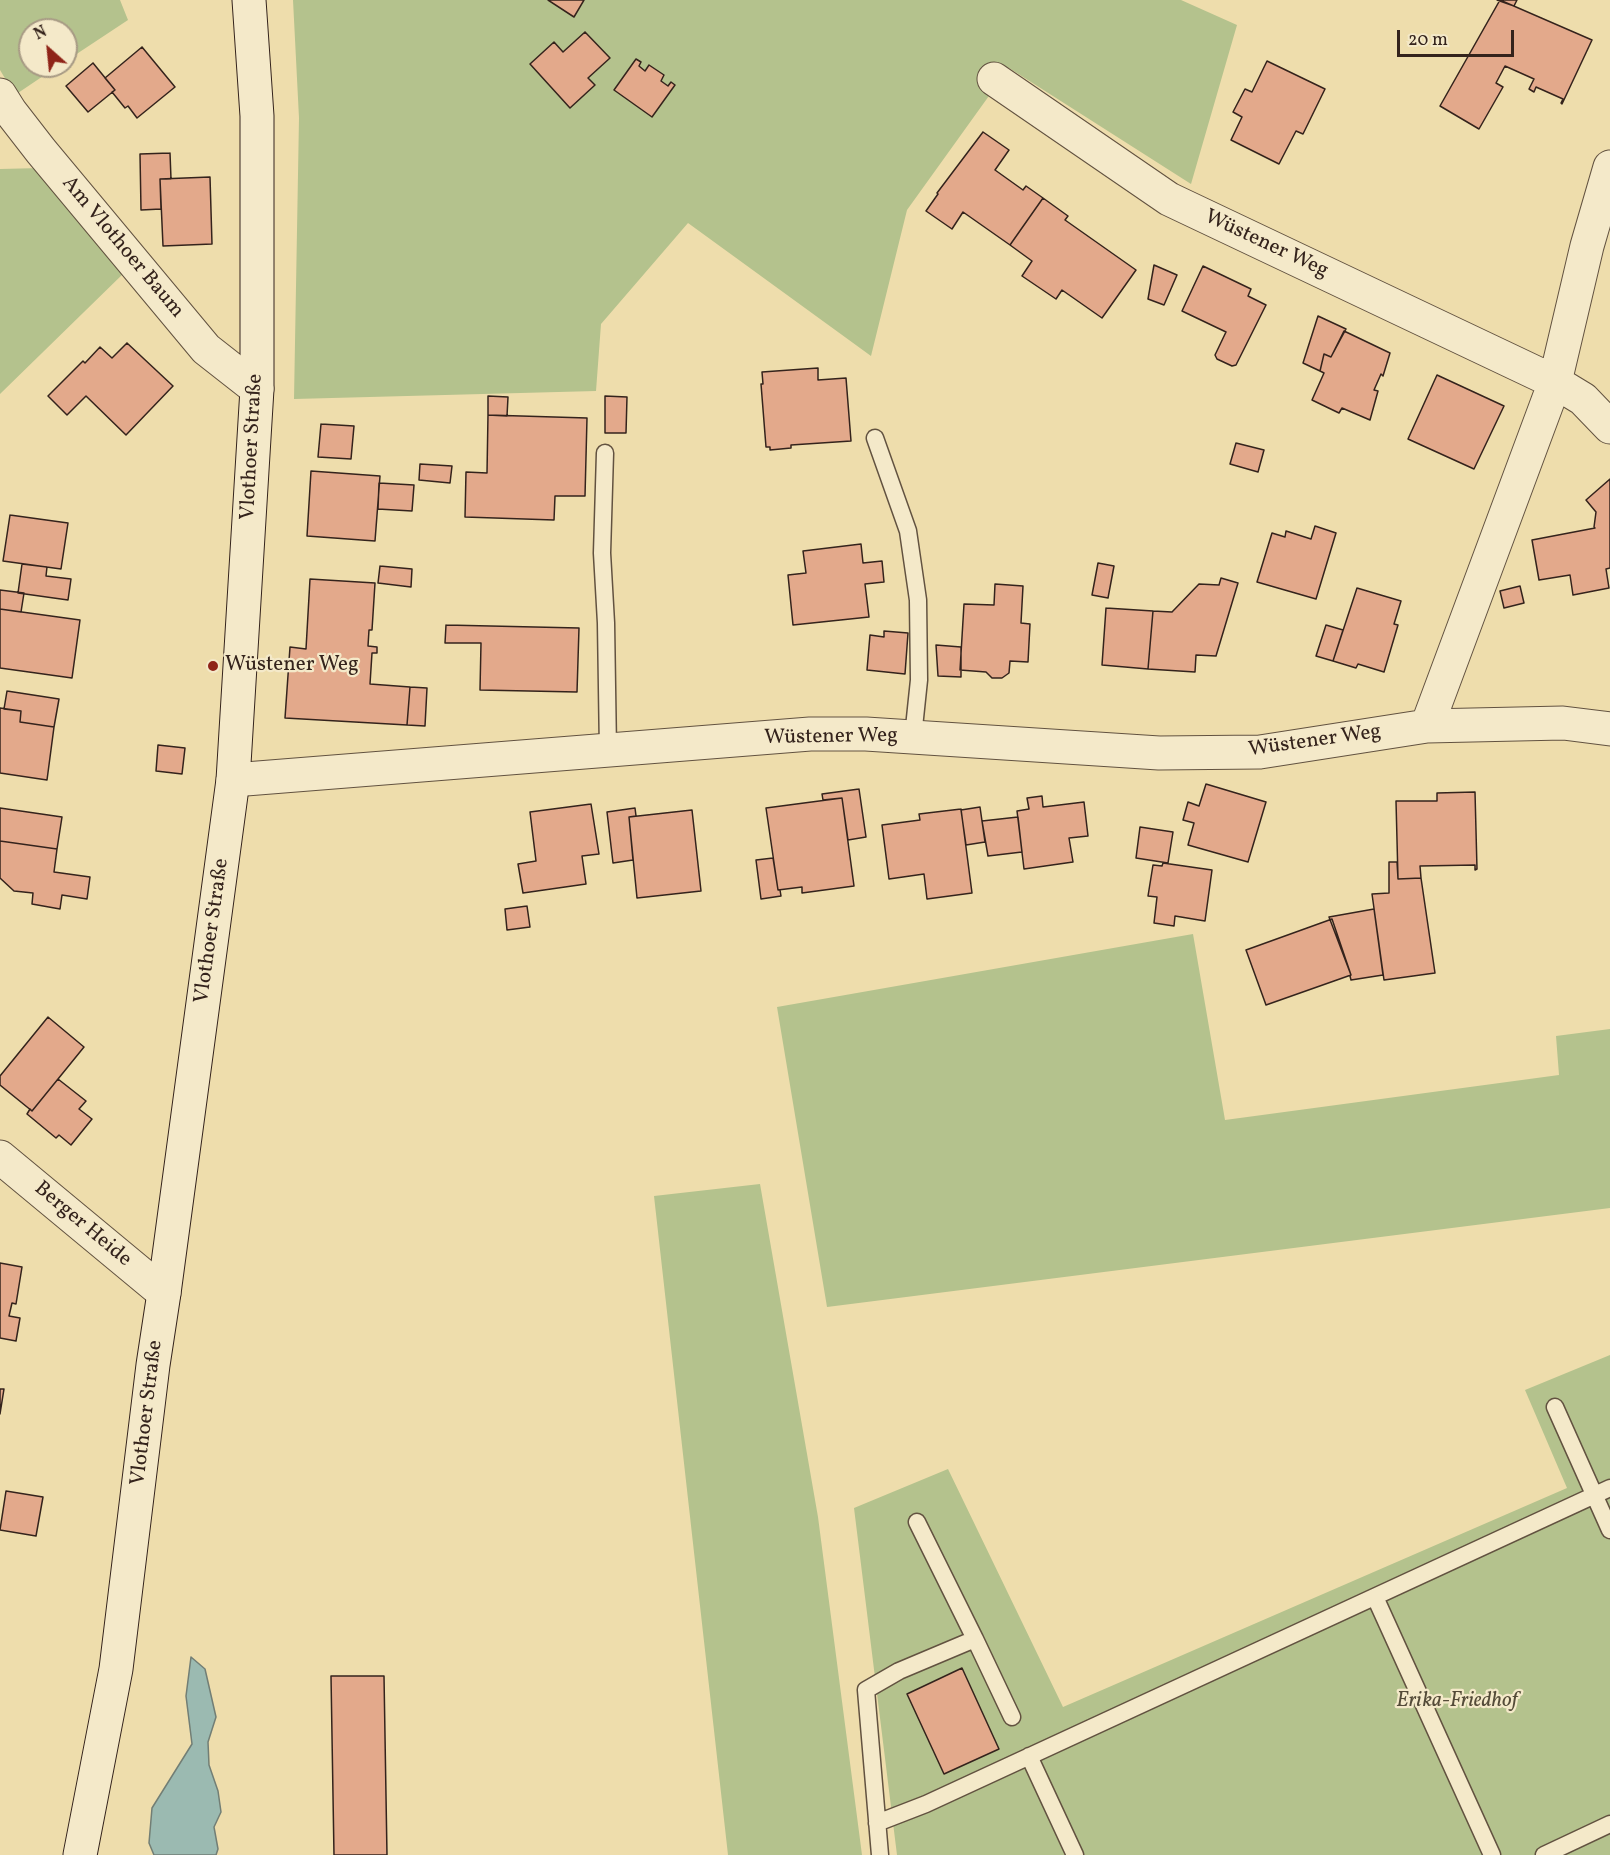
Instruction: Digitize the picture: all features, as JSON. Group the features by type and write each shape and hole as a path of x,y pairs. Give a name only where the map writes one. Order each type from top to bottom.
{"street":[{"name":"Vlothoer Straße","path":"80,1855 116,1669 153,1365 233,780 257,389 257,116 249,0"},
{"name":"Wüstener Weg","path":"994,79 1169,199 1555,382 1583,399 1610,426"},
{"name":"Am Vlothoer Baum","path":"0,95 41,151 206,349 257,389"},
{"path":"1427,726 1555,382 1587,246 1610,166"},
{"name":"Wüstener Weg","path":"233,780 810,734 866,734 1159,753 1260,752 1427,726 1563,723 1610,729"},
{"name":"Berger Heide","path":"0,1156 164,1293"}],"lane":[{"path":"875,438 908,531 918,600 919,680 913,737"},
{"path":"605,453 602,554 606,623 608,751"},
{"path":"1555,1407 1610,1530"},
{"path":"877,1823 926,1804 1610,1488"},
{"path":"917,1522 1012,1718"},
{"path":"1375,1597 1492,1855"},
{"path":"880,1855 866,1690 899,1671 975,1639"},
{"path":"1029,1756 1075,1855"},
{"path":"1544,1855 1610,1824"}],"green space":[{"path":"0,0 120,0 128,20 78,53 78,18 18,18 18,78 40,78 15,95 0,70"},
{"path":"293,0 1181,0 1237,25 1191,184 1009,68 907,210 871,356 688,223 601,324 596,391 294,399 299,118"},
{"path":"41,168 126,271 0,394 0,169"},
{"path":"1193,934 1225,1120 1559,1075 1556,1036 1610,1029 1610,1208 827,1307 777,1007"},
{"path":"760,1184 818,1517 862,1855 728,1855 654,1196"},
{"name":"Erika-Friedhof","path":"1610,1355 1610,1855 897,1855 854,1508 948,1469 1063,1707 1567,1488 1525,1390"}],"water":[{"path":"191,1657 205,1669 216,1717 208,1742 209,1765 218,1791 221,1812 214,1827 218,1849 216,1855 154,1855 149,1843 152,1808 192,1744 186,1696"}],"building":[{"path":"548,0 584,0 574,17"},
{"path":"1497,0 1517,0 1514,6"},
{"path":"1500,0 1592,40 1562,104 1563,99 1536,87 1534,92 1529,89 1534,79 1505,66 1496,83 1503,87 1479,129 1440,106"},
{"path":"585,32 610,58 588,78 595,85 570,108 530,64 554,42 563,52"},
{"path":"142,47 175,87 137,118 128,106 125,108 112,92 115,90 105,78"},
{"path":"636,59 641,62 639,66 645,71 649,65 664,75 661,81 668,86 671,82 675,85 652,117 614,90"},
{"path":"1267,61 1325,89 1303,134 1296,131 1279,164 1231,140 1242,117 1233,112 1245,89 1252,92"},
{"path":"93,63 115,90 88,112 66,86"},
{"path":"983,132 1009,150 995,170 1023,190 1026,186 1043,198 1010,245 963,212 952,229 926,211"},
{"path":"170,153 171,179 160,179 161,209 141,210 140,154"},
{"path":"210,177 212,244 163,246 160,179"},
{"path":"1043,198 1068,216 1065,220 1136,270 1102,318 1062,290 1056,299 1022,276 1032,261 1010,245"},
{"path":"1154,265 1177,275 1164,305 1148,299"},
{"path":"1203,266 1251,289 1248,296 1266,305 1236,365 1232,366 1217,359 1215,355 1226,332 1182,311"},
{"path":"1318,316 1346,329 1331,357 1324,354 1320,371 1303,363"},
{"path":"1344,331 1390,353 1383,376 1381,374 1374,390 1378,391 1370,420 1342,408 1339,413 1312,400 1324,373 1320,371 1324,354 1331,357"},
{"path":"127,343 173,386 126,435 86,396 67,415 48,396 100,347 112,358"},
{"path":"818,368 818,380 846,378 851,441 791,445 791,448 770,450 770,447 766,447 762,372"},
{"path":"1437,375 1504,406 1474,469 1408,439"},
{"path":"488,396 508,397 507,416 488,415"},
{"path":"605,396 627,397 626,433 605,433"},
{"path":"488,415 587,418 585,496 555,496 554,520 465,517 466,472 487,473"},
{"path":"321,424 354,426 351,459 318,457"},
{"path":"1236,443 1264,450 1258,472 1230,464"},
{"path":"420,464 452,466 450,483 419,480"},
{"path":"311,471 380,476 375,541 307,536"},
{"path":"1610,479 1610,568 1606,569 1609,588 1573,595 1570,575 1539,580 1532,540 1595,528 1596,512 1586,500"},
{"path":"379,483 414,485 412,511 378,509"},
{"path":"10,515 68,523 61,569 3,561"},
{"path":"1315,526 1336,533 1316,599 1257,582 1272,533 1285,537 1286,531 1311,539"},
{"path":"861,544 863,563 882,561 884,582 865,584 869,617 793,625 788,575 806,573 803,551"},
{"path":"1098,563 1114,566 1108,598 1092,595"},
{"path":"22,564 47,567 46,576 71,579 68,600 18,593"},
{"path":"380,566 412,569 411,587 378,583"},
{"path":"1221,578 1238,583 1216,656 1196,655 1195,672 1148,669 1153,611 1172,612 1199,584 1219,585"},
{"path":"310,579 375,583 372,630 369,630 368,646 377,647 377,653 372,653 370,684 410,687 407,725 285,718 290,647 306,649"},
{"path":"995,584 1023,586 1021,623 1030,624 1028,662 1010,661 1009,673 1002,678 992,678 986,672 960,670 964,604 994,605"},
{"path":"1520,586 1524,603 1504,608 1500,591"},
{"path":"1357,588 1401,601 1394,624 1398,625 1384,672 1358,664 1356,668 1333,661"},
{"path":"0,590 24,593 21,612 0,609"},
{"path":"1106,608 1153,611 1148,669 1102,665"},
{"path":"0,609 80,620 72,678 0,668"},
{"path":"446,625 579,628 577,692 480,690 481,643 445,643"},
{"path":"1326,625 1343,630 1333,661 1316,656"},
{"path":"884,631 908,633 905,674 867,670 870,635 884,637"},
{"path":"936,645 961,647 961,677 938,676"},
{"path":"410,687 427,688 425,726 407,725"},
{"path":"7,691 59,699 54,727 20,722 21,711 4,709"},
{"path":"0,708 21,711 20,722 54,727 47,780 0,773"},
{"path":"158,745 185,748 182,774 156,771"},
{"path":"1206,784 1266,802 1248,862 1188,845 1194,823 1183,820 1188,802 1199,806"},
{"path":"859,789 866,837 848,840 842,798 823,800 822,794"},
{"path":"1475,792 1477,869 1475,870 1475,865 1420,866 1421,878 1398,879 1396,801 1437,801 1437,793"},
{"path":"1042,796 1043,807 1084,802 1088,836 1069,838 1073,862 1024,869 1017,811 1029,809 1027,798"},
{"path":"842,798 854,886 802,893 802,887 778,890 766,808"},
{"path":"591,804 599,854 582,856 586,884 523,893 518,864 536,861 530,812"},
{"path":"980,807 985,842 966,845 961,810"},
{"path":"0,808 62,817 57,849 0,841"},
{"path":"635,808 636,816 629,817 633,860 613,863 607,812"},
{"path":"961,809 972,893 927,899 924,874 889,879 882,825 920,820 919,814"},
{"path":"692,810 701,891 637,898 629,817"},
{"path":"1018,817 1022,852 988,856 982,821"},
{"path":"1140,827 1173,832 1168,863 1136,858"},
{"path":"0,841 57,849 54,872 90,877 87,899 62,895 60,909 32,904 33,893 14,891 0,878"},
{"path":"773,858 781,896 761,899 756,860"},
{"path":"1389,862 1397,862 1398,879 1421,878 1435,973 1384,980 1372,894 1389,893"},
{"path":"1163,863 1212,870 1205,921 1175,916 1174,926 1154,923 1157,897 1148,896 1153,865 1162,866"},
{"path":"527,906 530,927 507,930 505,909"},
{"path":"1374,909 1383,975 1351,980 1329,917"},
{"path":"1332,919 1351,975 1266,1005 1246,950"},
{"path":"48,1017 84,1047 32,1111 0,1085 0,1076"},
{"path":"58,1079 86,1101 79,1109 92,1119 71,1145 59,1135 56,1138 27,1114"},
{"path":"0,1263 22,1267 16,1304 12,1303 9,1316 20,1318 16,1341 0,1338"},
{"path":"0,1389 4,1389 0,1414"},
{"path":"6,1491 43,1497 36,1536 0,1530"},
{"path":"962,1668 999,1749 944,1774 907,1694"},
{"path":"331,1676 384,1676 387,1855 334,1855"}],"place":[{"name":"Wüstener Weg","path":"213,666"}]}
